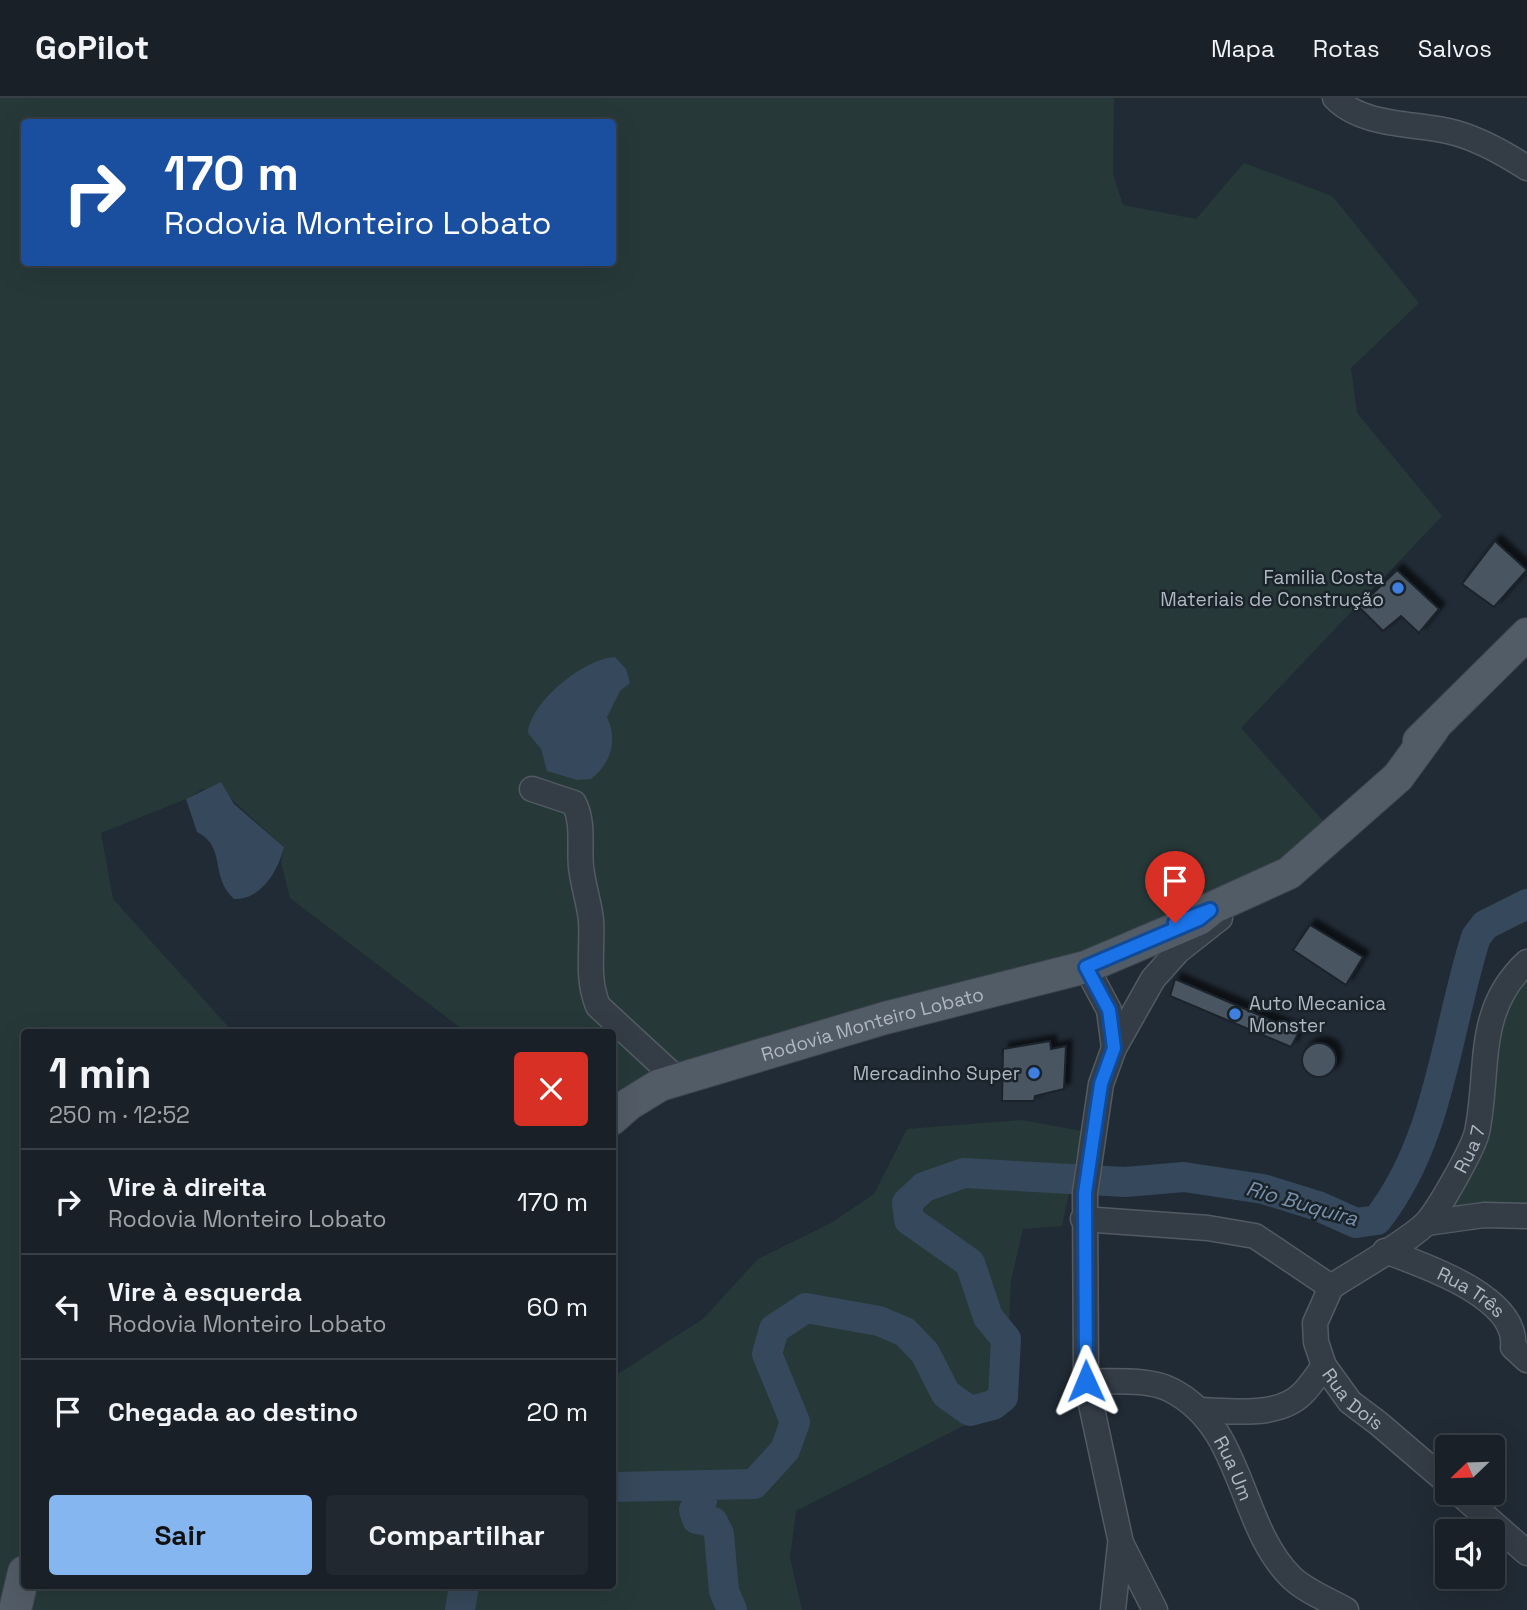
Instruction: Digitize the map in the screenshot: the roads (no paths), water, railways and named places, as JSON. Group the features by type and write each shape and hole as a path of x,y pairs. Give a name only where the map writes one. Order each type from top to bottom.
{"main road":[{"name":"Rodovia Monteiro Lobato","path":"616,1116 650,1091 677,1079 885,1018 1086,967 1199,919 1210,910 1259,887 1294,850 1433,729 1527,634"},
{"path":"15,1610 21,1585"}],"street":[{"path":"1335,98 1365,115 1450,131 1483,144 1527,168"},
{"path":"532,789 574,803 580,815 581,868 591,921 589,968 592,992 598,1006 677,1079"},
{"path":"1155,1610 1121,1543 1086,1381 1083,1219 1085,1193 1101,1084 1114,1048 1153,979 1178,951 1259,887"},
{"name":"Rua 7","path":"1331,1287 1427,1223 1476,1136 1488,1024 1517,972 1527,962"},
{"path":"1086,967 1109,1010 1114,1048"},
{"path":"1427,1223 1484,1215 1527,1216"},
{"path":"1083,1219 1208,1228 1255,1237 1331,1287"},
{"name":"Rua Três","path":"1385,1251 1429,1267 1492,1302 1509,1322 1514,1336 1513,1347 1527,1360"},
{"name":"Rua Dois","path":"1331,1287 1315,1323 1315,1342 1324,1366 1350,1402 1435,1472"},
{"path":"1200,1410 1254,1410 1286,1405 1302,1394 1324,1366"},
{"name":"Rua Um","path":"1086,1381 1163,1387 1200,1410 1218,1434 1274,1555 1292,1578 1346,1610"},
{"path":"1473,1505 1527,1553"},
{"path":"1113,1610 1121,1543"}],"water":[{"path":"615,657 626,669 630,683 620,691 607,717 612,735 608,759 591,779 577,780 547,771 541,749 528,733 538,708 575,673 603,659"},
{"path":"221,782 234,804 284,847 267,882 252,895 244,898 234,899 226,890 212,846 197,832 186,799"}],"waterway":[{"name":"Rio Buquira","path":"616,1487 754,1484 785,1450 795,1422 767,1354 774,1329 806,1308 879,1321 905,1332 925,1353 946,1394 970,1411 993,1405 1003,1397 1006,1339 988,1317 970,1263 909,1220 907,1203 924,1187 964,1173 1125,1182 1184,1177 1263,1189 1318,1206 1356,1223 1377,1220 1398,1189 1428,1120 1476,937 1485,925 1527,904"},
{"path":"706,1485 701,1504 694,1510 697,1519 713,1522 719,1534 724,1591 732,1610"},
{"name":"Rio Buquira","path":"460,1610 464,1589"}],"place":[{"name":"Familia Costa Materiais de Construção","path":"1398,588"},
{"name":"Auto Mecanica Monster","path":"1235,1014"},
{"name":"Mercadinho Super","path":"1034,1073"}]}
